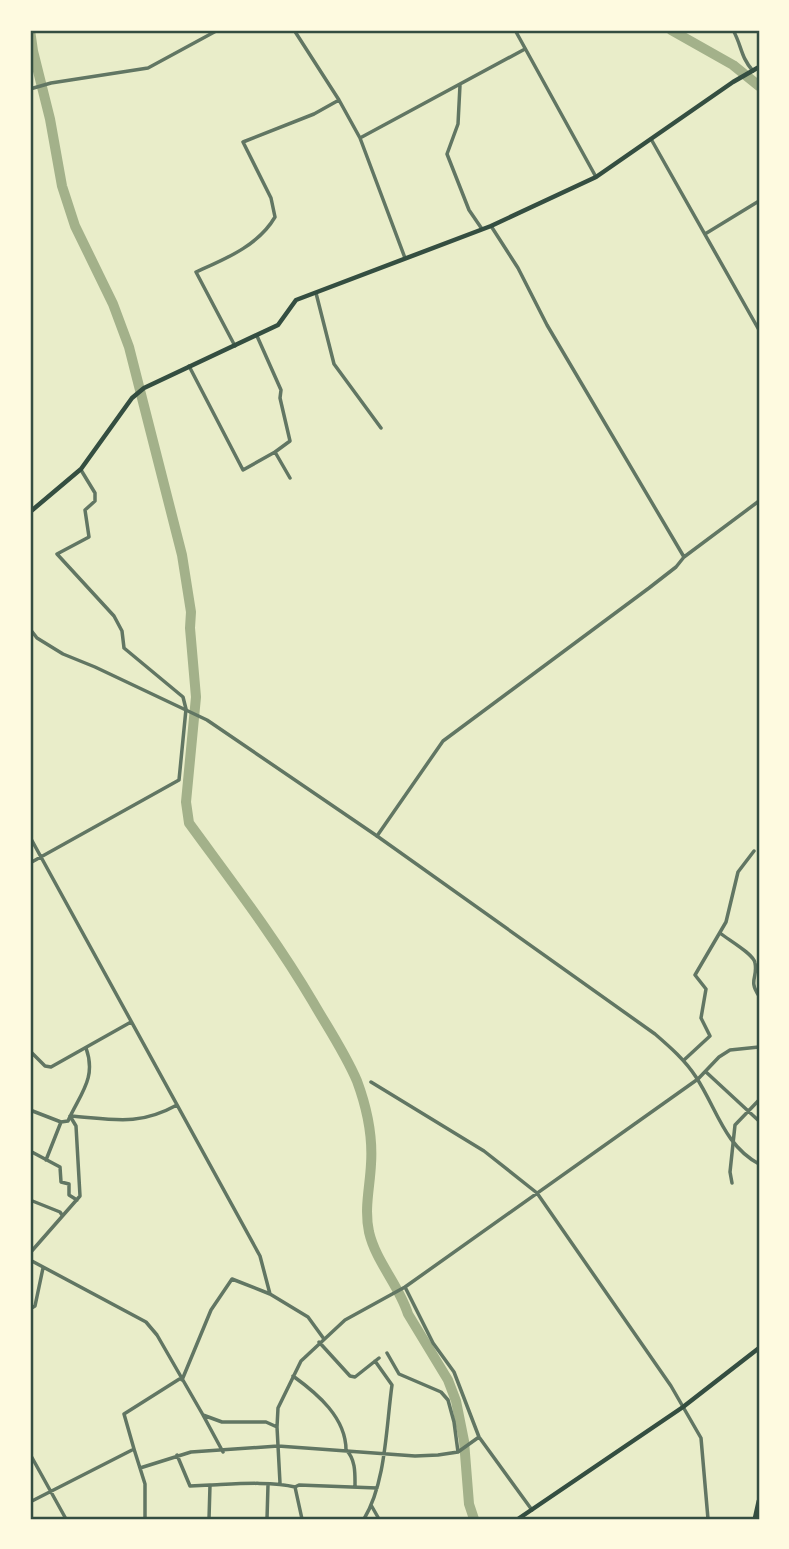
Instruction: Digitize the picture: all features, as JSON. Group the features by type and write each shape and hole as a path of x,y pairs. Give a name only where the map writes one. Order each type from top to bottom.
{"main road":[{"path":"30,512 81,469 132,398 144,388 278,325 296,300 491,226 596,177 733,82 759,67"},
{"path":"518,1519 683,1407 759,1348"},
{"path":"755,1519 759,1501"}],"street":[{"path":"30,89 51,83 148,68 218,30"},
{"path":"294,30 360,138 405,258"},
{"path":"515,30 596,177"},
{"path":"733,30 740,41 742,58 753,71"},
{"path":"360,138 525,49"},
{"path":"460,84 458,124 447,154 469,210 482,229"},
{"path":"235,346 195,272 223,260 262,237 275,217 271,198 243,142 314,114 339,100"},
{"path":"651,139 759,330"},
{"path":"705,234 759,201"},
{"path":"491,226 518,268 547,326 684,557"},
{"path":"316,293 334,364 381,428"},
{"path":"189,366 243,470 290,440 280,398 281,390 257,336"},
{"path":"275,452 290,478"},
{"path":"30,863 179,780 186,709 183,697 124,648 122,631 114,616 57,554 89,537 86,509 95,501 95,493 81,469"},
{"path":"377,836 443,741 676,568 684,557 759,501"},
{"path":"30,629 37,638 63,654 207,720 377,836 655,1034 684,1060 698,1079 718,1120 734,1144 742,1154 759,1164"},
{"path":"30,837 260,1256 270,1294"},
{"path":"684,1060 710,1036 701,1018 706,989 695,975 730,910 738,873 754,851"},
{"path":"720,933 752,956 755,963 754,988 759,996"},
{"path":"30,1051 45,1066 51,1067 131,1022"},
{"path":"280,1483 278,1408 301,1361 319,1342 345,1320 405,1287 698,1079 719,1057 730,1050 759,1047"},
{"path":"30,1111 61,1122 68,1121 90,1076 90,1059 86,1048"},
{"path":"706,1072 759,1121"},
{"path":"371,1082 484,1151 537,1193 671,1386 701,1438 708,1519"},
{"path":"732,1183 730,1172 735,1125 759,1100"},
{"path":"70,1116 110,1121 137,1120 177,1104"},
{"path":"30,1254 80,1196 76,1126 70,1116"},
{"path":"46,1160 61,1122"},
{"path":"30,1151 60,1167 61,1182 69,1184 69,1195 77,1200"},
{"path":"30,1200 60,1212 63,1216"},
{"path":"30,1260 146,1322 157,1335 223,1451"},
{"path":"30,1309 36,1306 43,1268"},
{"path":"145,1519 145,1484 124,1414 181,1379 211,1310 232,1279 270,1294 309,1317 324,1339"},
{"path":"405,1287 433,1343 454,1372 479,1437 532,1510"},
{"path":"319,1342 350,1376 355,1377 377,1360 392,1385 389,1425 377,1488 364,1519"},
{"path":"387,1353 399,1374 441,1392 448,1400 458,1452"},
{"path":"293,1376 314,1391 340,1424 346,1437 346,1450 355,1469 355,1487"},
{"path":"203,1415 222,1422 266,1422 277,1427"},
{"path":"140,1468 177,1455 278,1446 415,1456 458,1452 479,1437"},
{"path":"30,1502 134,1448"},
{"path":"30,1454 66,1519"},
{"path":"177,1455 190,1486 280,1483 295,1487 377,1488"},
{"path":"209,1519 210,1485"},
{"path":"267,1519 268,1485"},
{"path":"295,1487 302,1519"},
{"path":"371,1505 379,1519"}],"waterway":[{"path":"30,30 62,186 75,226 113,304 129,347 182,555 191,612 196,697 186,802 189,823 299,979 357,1081 366,1111 371,1143 367,1206 369,1232 408,1314 448,1380 456,1401 464,1441 469,1504 474,1519"},
{"path":"671,30 733,65 759,86"}]}
